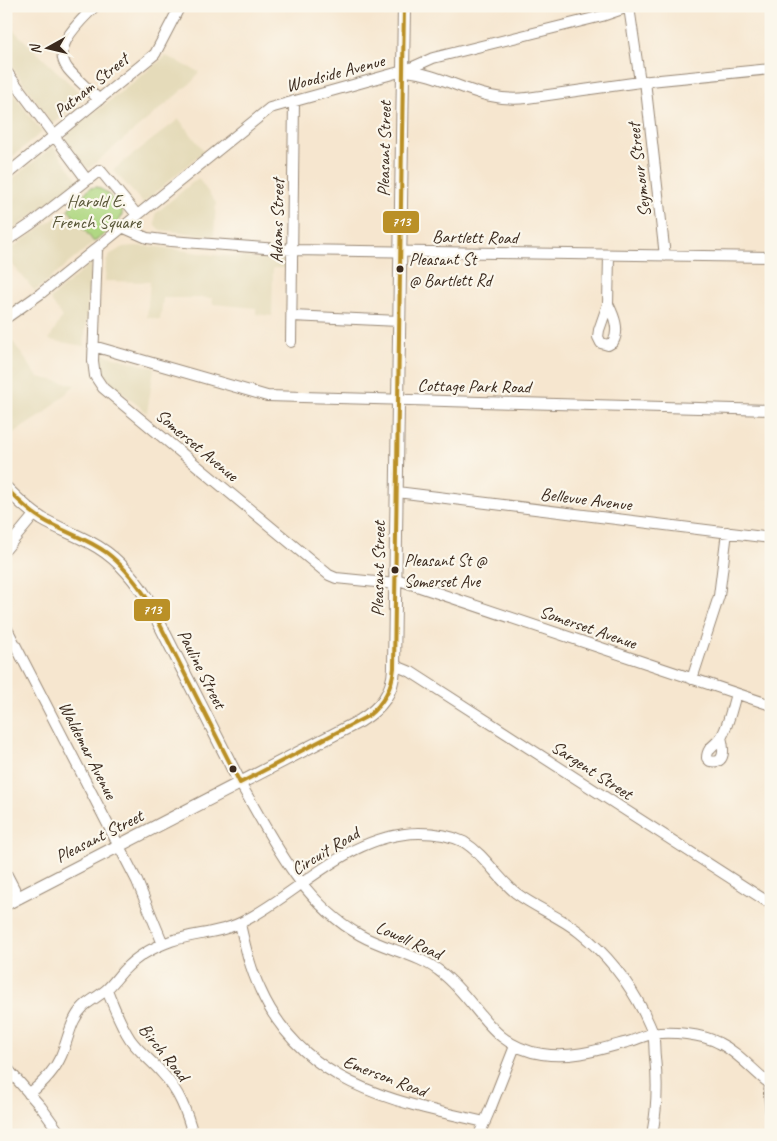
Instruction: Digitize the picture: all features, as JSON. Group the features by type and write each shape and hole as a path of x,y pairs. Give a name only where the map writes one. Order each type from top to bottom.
{"main road":[{"name":"Pleasant Street","path":"6,904 374,712 383,702 391,688 394,665 396,581 404,6"},
{"name":"Pauline Street","path":"6,488 35,514 101,549 132,577 148,602 240,783"}],"street":[{"path":"96,6 70,34 64,45 63,53 64,61 68,68 99,100"},
{"name":"Putnam Street","path":"6,175 155,54 180,6"},
{"path":"403,71 433,58 602,16 630,7"},
{"name":"Seymour Street","path":"630,7 642,81 665,256"},
{"name":"Woodside Avenue","path":"6,318 97,249 270,108 403,71 418,73 487,97 509,100 642,81 771,69"},
{"path":"6,71 87,180"},
{"name":"Adams Street","path":"291,342 294,101"},
{"path":"6,241 25,229 100,170 137,215"},
{"name":"Bartlett Road","path":"122,227 147,238 172,242 292,250 771,257"},
{"name":"Somerset Avenue","path":"97,249 93,366 95,376 106,392 329,575 336,578 396,581 771,705"},
{"path":"608,304 609,255"},
{"path":"292,316 399,321"},
{"name":"Cottage Park Road","path":"93,346 267,396 771,410"},
{"name":"Bellevue Avenue","path":"397,492 771,538"},
{"path":"6,549 35,514"},
{"path":"692,679 719,596 727,532"},
{"name":"Waldemar Avenue","path":"6,627 137,881 163,944"},
{"name":"Sargent Street","path":"394,665 411,672 771,904"},
{"path":"721,737 736,694"},
{"name":"Lowell Road","path":"240,783 288,866 301,884 332,916 373,942 420,960 437,969 454,983 494,1031 515,1046 538,1054 573,1056 653,1034"},
{"name":"Circuit Road","path":"29,1094 54,1069 78,1013 87,1003 107,990 133,962 163,944 240,924 346,854 380,839 402,834 442,834 459,840 476,851 499,878 516,892 573,928 599,949 614,966 638,1002 653,1034"},
{"path":"6,872 19,898"},
{"name":"Emerson Road","path":"240,924 251,967 263,997 287,1033 314,1061 340,1078 385,1097 428,1110 485,1122"},
{"name":"Birch Road","path":"107,990 126,1032 142,1053 167,1078 178,1094 187,1114 193,1135"},
{"path":"652,1135 657,1092 653,1034 693,1035 718,1042 731,1050 770,1080 768,1093 771,1115"},
{"path":"479,1135 515,1046"},
{"path":"6,1067 61,1135"}],"shaded area":[{"path":"9,26 85,98 53,124 6,59 6,27"},
{"path":"166,56 199,72 192,82 88,169 66,140 68,134"},
{"path":"6,84 42,132 6,162"},
{"path":"179,119 204,151 143,203 113,170"},
{"path":"53,146 78,180 11,231 6,225 6,184"},
{"path":"198,178 216,203 214,236 160,230 155,225 155,214"},
{"path":"68,209 94,242 35,291 6,257 6,252"},
{"path":"123,247 159,247 214,255 285,260 286,268 273,268 272,316 256,314 256,308 213,304 212,298 163,298 160,320 147,317 150,282 105,281 106,262 111,254"},
{"path":"91,263 84,346 49,340 62,317 50,299"},
{"path":"6,332 38,377 75,385 46,412 6,438"},
{"path":"99,353 154,368 147,413 108,380 102,368"}],"green space":[{"name":"Harold E. French Square","path":"97,187 106,192 122,210 122,215 113,228 94,242 68,209 90,188"}],"transit line":[{"name":"713","path":"240,783 368,716 383,700 393,675 404,6"},
{"name":"713","path":"6,488 37,516 107,553 133,579 146,597 240,783"}],"place":[{"name":"Pleasant St @ Bartlett Rd","path":"400,269"},
{"name":"Pleasant St @ Somerset Ave","path":"395,570"}]}
